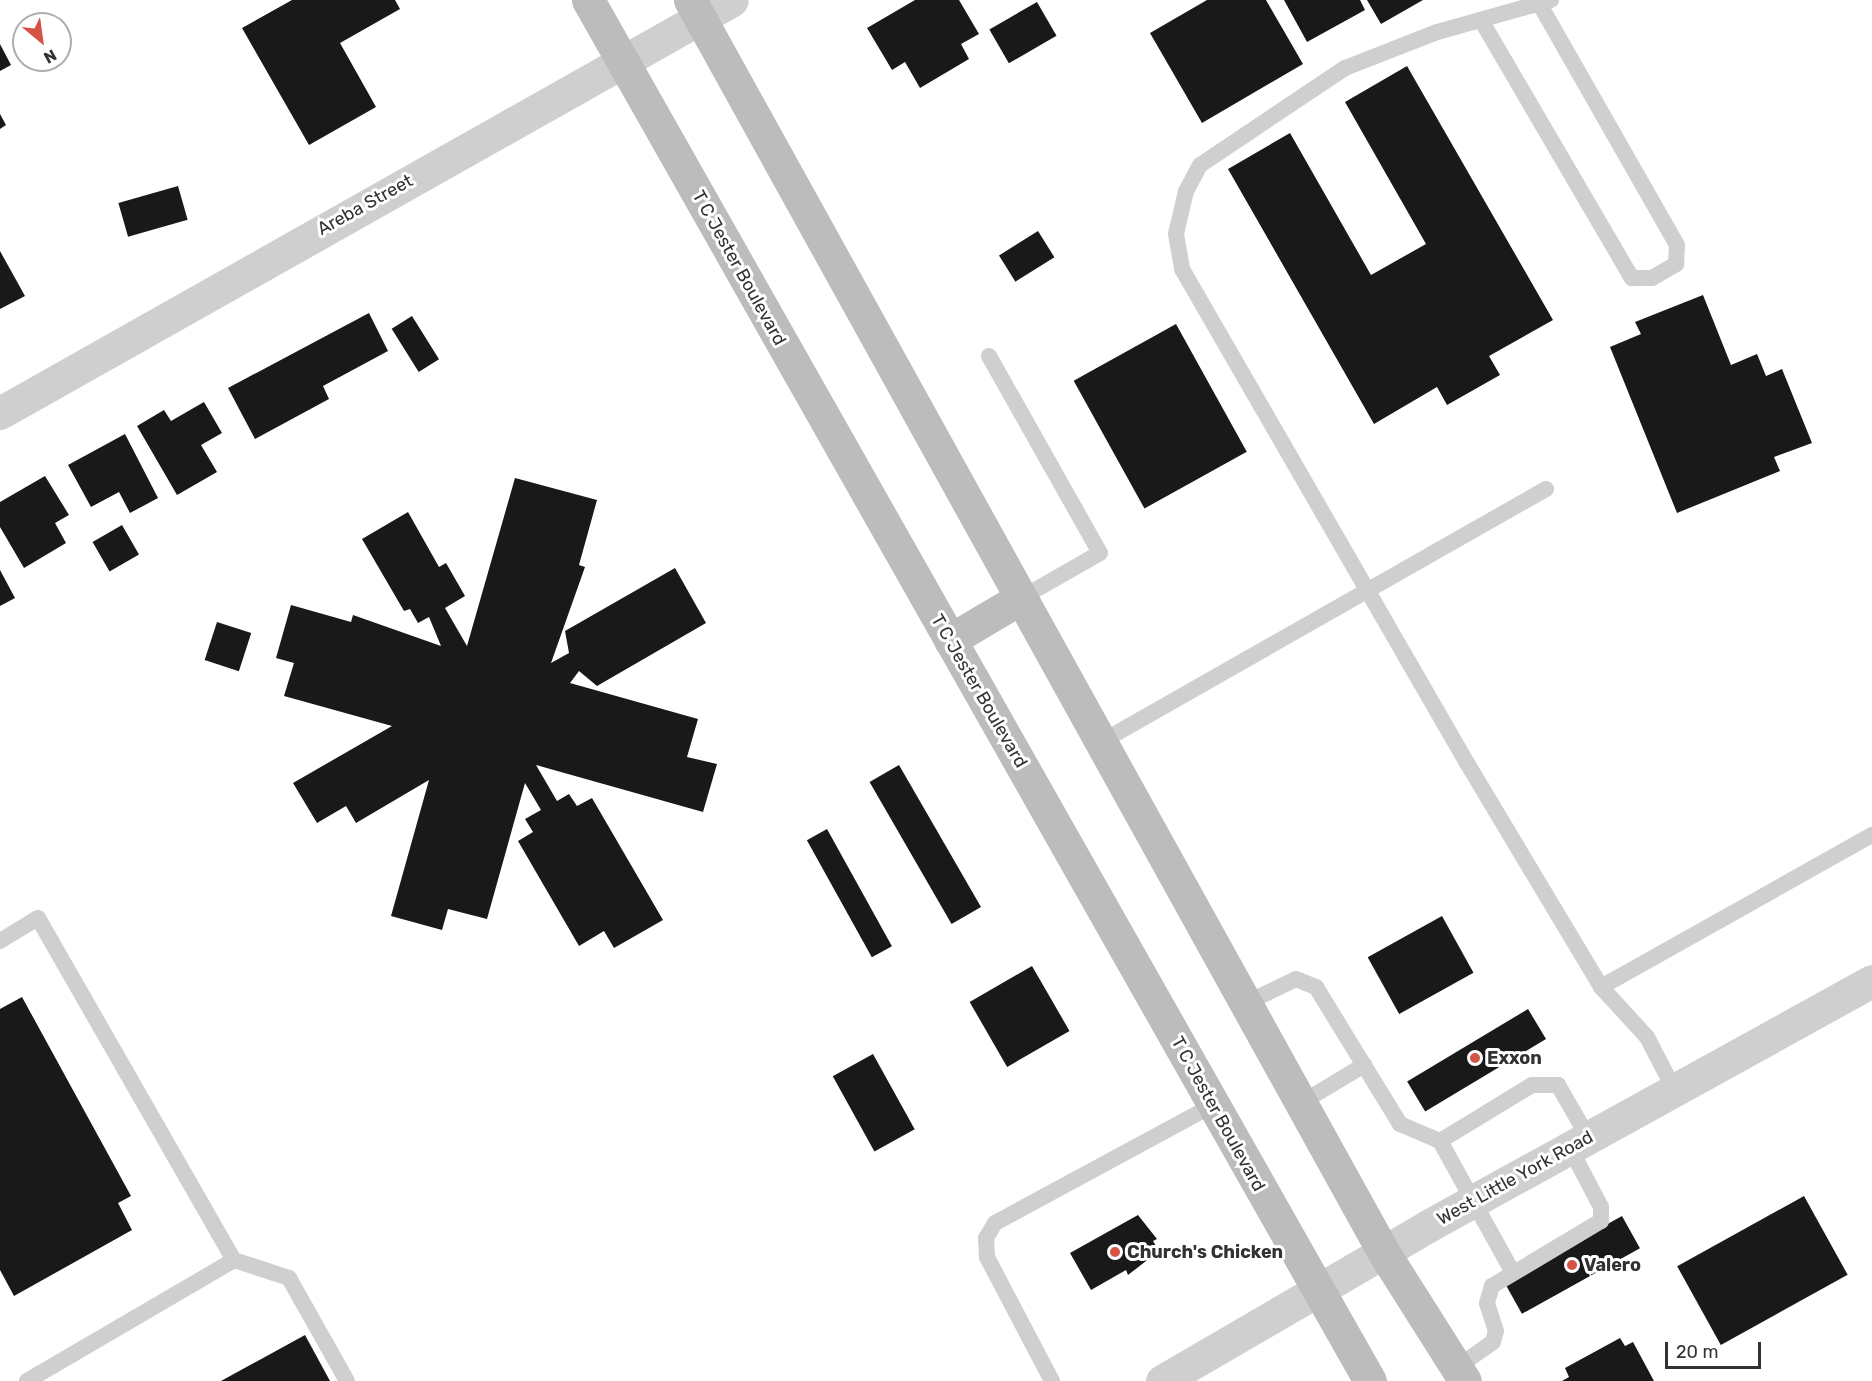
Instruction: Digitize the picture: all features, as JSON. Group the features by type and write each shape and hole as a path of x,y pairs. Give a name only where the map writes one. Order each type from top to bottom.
{"main road":[{"name":"T C Jester Boulevard","path":"588,0 1318,1293 1370,1381"},
{"path":"695,9 1384,1253 1461,1374"},
{"path":"950,640 1021,598"}],"street":[{"name":"Areba Street","path":"0,413 622,62 695,9 732,0"},
{"name":"West Little York Road","path":"1162,1381 1475,1201 1872,981"}],"lane":[{"path":"1481,20 1632,278 1652,278 1676,264 1677,245 1545,2 1481,20 1345,68 1200,165 1186,191 1176,234 1182,269 1601,987 1647,1037 1674,1089"},
{"path":"989,356 1100,553 1021,598"},
{"path":"1101,742 1369,587 1546,489"},
{"path":"1601,987 1872,835"},
{"path":"0,941 38,918 234,1260 290,1278 347,1381"},
{"path":"1246,1003 1296,979 1316,987 1400,1124 1440,1141 1512,1271"},
{"path":"1301,1104 1364,1065"},
{"path":"1440,1141 1532,1085 1558,1086 1601,1207 1601,1221 1512,1271 1492,1286 1487,1303 1496,1331 1493,1342 1461,1374"},
{"path":"1052,1381 987,1257 986,1238 995,1223 1213,1105"},
{"path":"27,1381 234,1260"}],"building":[{"path":"292,0 395,0 400,9 340,43 376,107 309,145 242,28"},
{"path":"915,0 959,0 979,34 961,44 969,59 920,88 905,62 892,70 867,28"},
{"path":"1207,0 1266,0 1303,64 1202,123 1150,33"},
{"path":"1284,0 1360,0 1365,10 1307,42"},
{"path":"1367,0 1423,0 1381,24"},
{"path":"1037,2 1056,36 1009,63 989,30"},
{"path":"0,44 11,65 0,71"},
{"path":"1407,66 1553,320 1489,356 1500,375 1447,405 1437,387 1374,424 1228,169 1290,133 1371,275 1426,244 1345,102"},
{"path":"0,114 6,125 0,129"},
{"path":"178,186 188,220 128,237 118,203"},
{"path":"1038,231 1054,257 1015,282 999,255"},
{"path":"0,251 25,296 0,309"},
{"path":"1703,295 1731,365 1757,354 1766,376 1782,369 1812,443 1774,457 1780,471 1677,513 1610,347 1641,334 1635,322"},
{"path":"369,313 388,351 323,386 329,399 255,439 228,388"},
{"path":"412,316 439,359 419,372 392,329"},
{"path":"1176,324 1247,452 1144,508 1074,381"},
{"path":"204,402 222,433 201,445 217,472 177,495 137,426 164,410 171,421"},
{"path":"125,434 158,498 130,513 119,492 91,507 68,465"},
{"path":"45,476 69,515 55,523 66,543 24,568 0,527 0,502"},
{"path":"515,478 597,500 579,565 585,567 551,663 569,653 565,631 675,568 706,623 597,686 579,671 570,683 698,719 687,757 717,764 703,812 536,765 557,801 569,794 577,806 592,798 663,920 614,948 604,931 579,946 518,841 533,832 525,819 541,810 525,783 487,919 448,909 442,930 391,916 429,780 356,823 346,806 317,823 293,783 392,726 284,696 294,663 276,658 291,605 351,622 353,615 441,646 429,617 418,623 410,609 404,611 362,539 408,512 439,567 446,563 465,596 445,608 467,646"},
{"path":"122,525 139,554 110,571 93,542"},
{"path":"0,570 15,598 0,606"},
{"path":"217,622 251,633 239,671 205,660"},
{"path":"899,765 981,907 952,924 870,782"},
{"path":"827,829 892,946 872,957 807,840"},
{"path":"1442,916 1474,973 1399,1014 1368,957"},
{"path":"1032,966 1070,1031 1007,1067 970,1002"},
{"path":"22,997 131,1196 118,1203 132,1230 14,1296 0,1270 0,1009"},
{"name":"Exxon","path":"1528,1009 1546,1039 1425,1112 1407,1082"},
{"path":"873,1054 915,1129 874,1152 833,1076"},
{"path":"1804,1196 1848,1275 1721,1345 1677,1266"},
{"name":"Church's Chicken","path":"1138,1215 1157,1239 1153,1241 1159,1251 1128,1275 1126,1270 1091,1290 1070,1253"},
{"name":"Valero","path":"1622,1216 1640,1248 1522,1314 1504,1281"},
{"path":"305,1335 330,1381 221,1381"},
{"path":"1620,1338 1625,1346 1633,1342 1654,1381 1562,1381 1569,1377 1565,1368"}],"place":[{"name":"Exxon","path":"1475,1058"},
{"name":"Church's Chicken","path":"1115,1252"},
{"name":"Valero","path":"1572,1265"}]}
